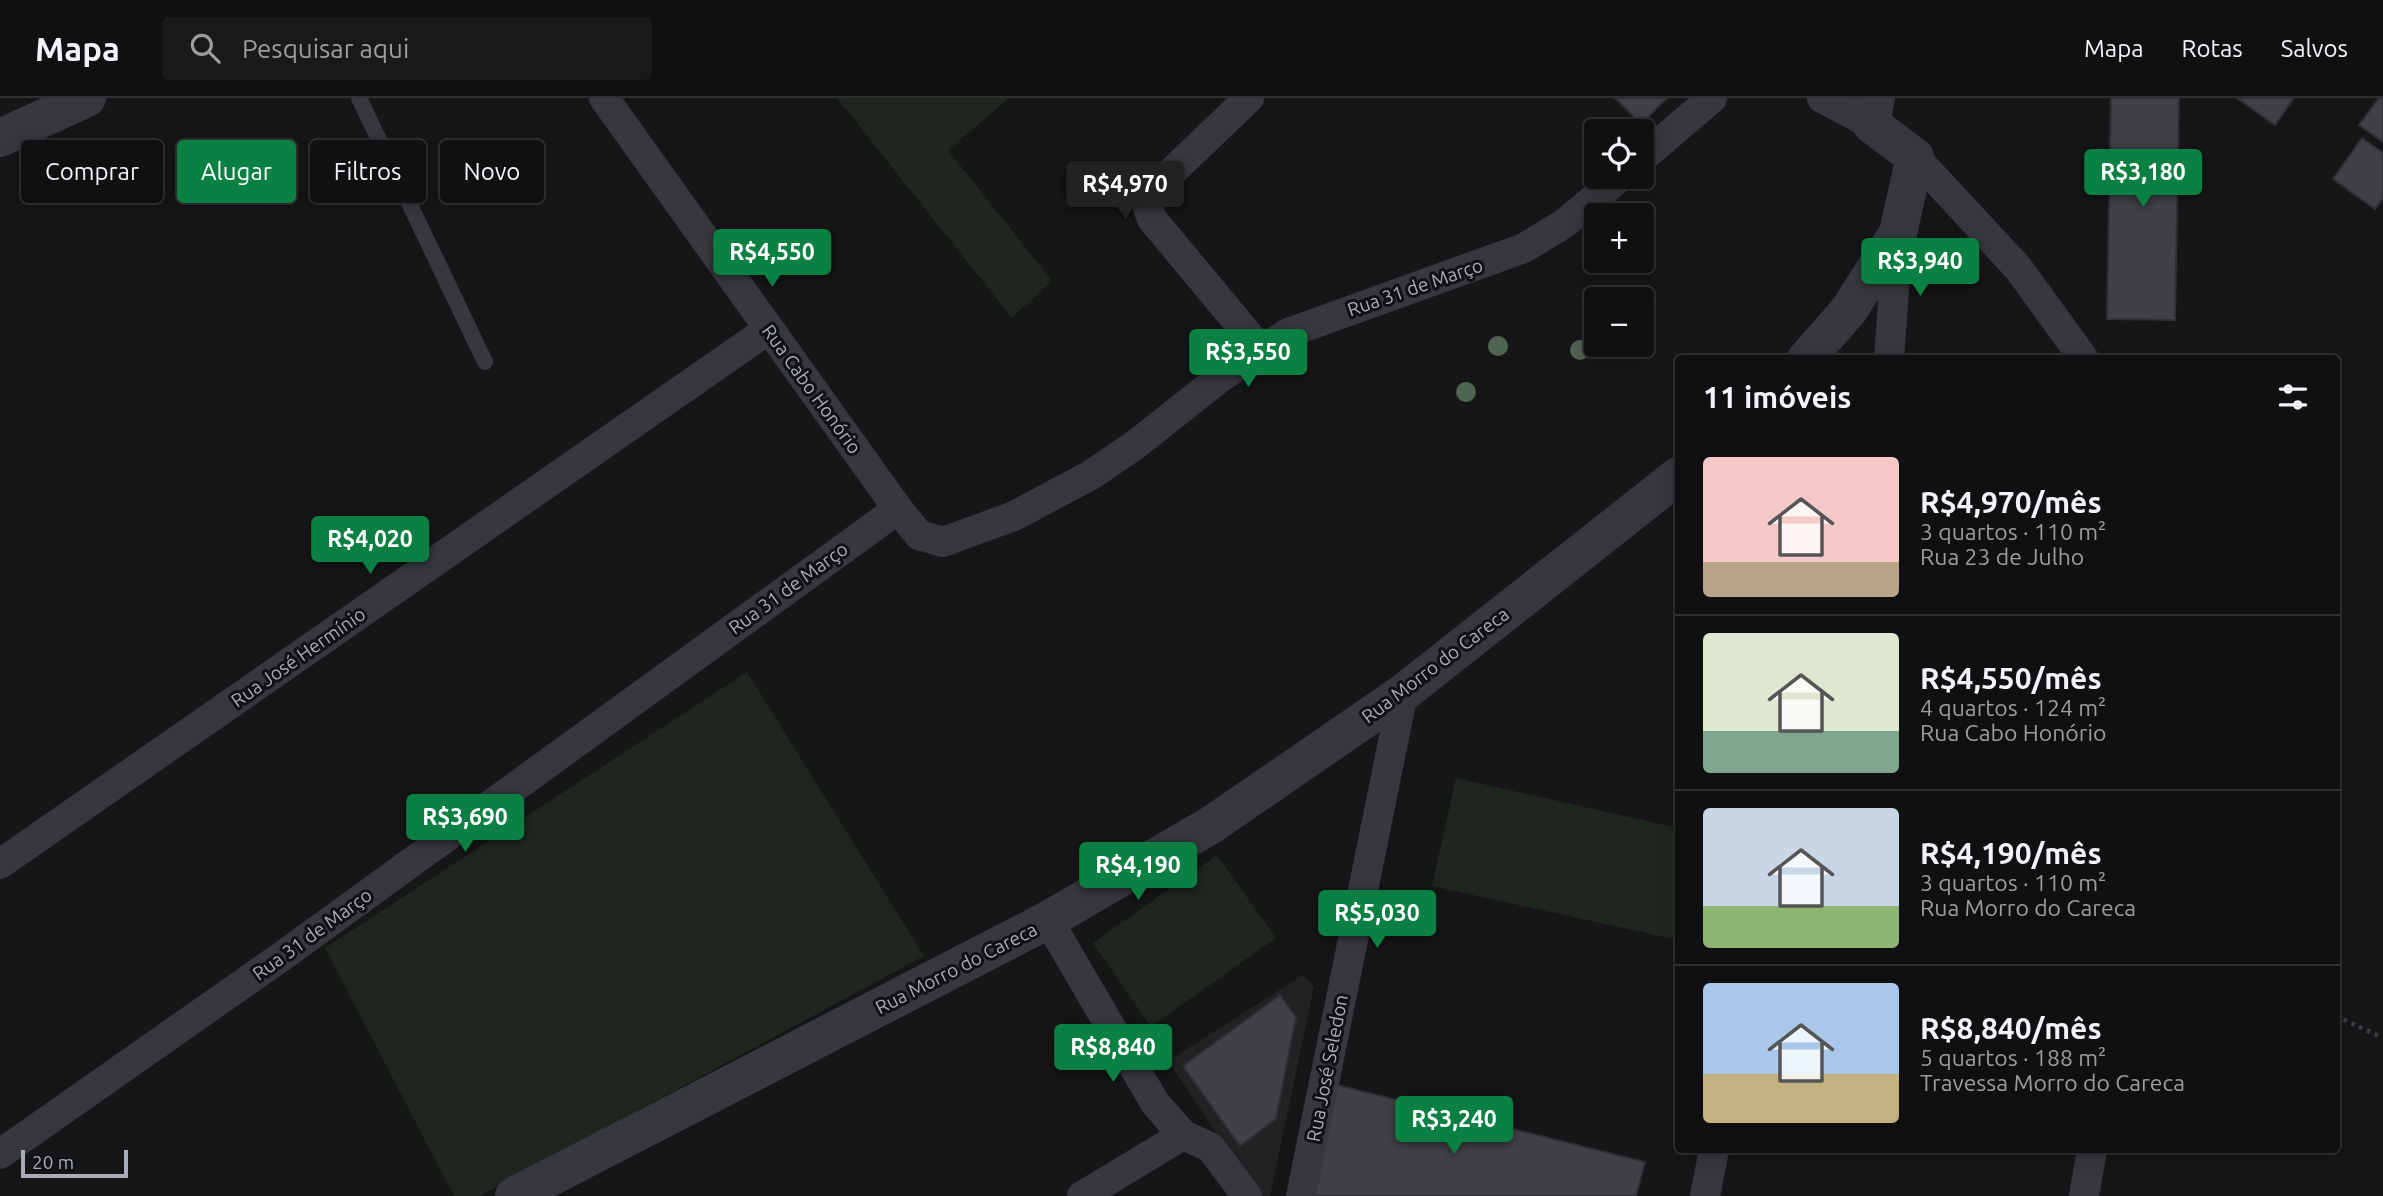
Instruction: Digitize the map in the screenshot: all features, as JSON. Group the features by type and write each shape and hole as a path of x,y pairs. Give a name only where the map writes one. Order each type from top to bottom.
{"street":[{"path":"0,138 87,98"},
{"name":"Rua Cabo Honório","path":"604,98 898,509"},
{"path":"1249,98 1155,188 1148,209 1152,219 1260,349"},
{"path":"1654,148 1712,98"},
{"path":"1822,98 1873,111 2018,268 2081,355"},
{"path":"1889,355 1898,233 1915,157"},
{"name":"Rua 31 de Março","path":"0,1154 281,957 898,509 919,535 943,542 1014,516 1113,460 1260,349 1287,333 1524,248 1565,223 1606,189"},
{"path":"1810,355 1849,310 1898,233"},
{"name":"Rua José Hermínio","path":"0,864 769,329"},
{"name":"Rua Morro do Careca","path":"514,1196 1048,920 1211,824 1403,693 1675,478"},
{"name":"Rua José Seledon","path":"1301,1196 1403,693"},
{"path":"1048,920 1155,1103 1183,1135 1210,1147 1247,1196"},
{"path":"1082,1196 1183,1135"},
{"path":"1705,1196 1713,1153"},
{"path":"2084,1196 2091,1153"}],"lane":[{"path":"359,98 485,362"}],"path":[{"path":"2340,1018 2381,1037"}],"shaded area":[{"path":"837,98 1009,98 948,150 1052,281 1012,318"},
{"path":"747,672 924,956 480,1196 454,1196 325,948"},
{"path":"1456,778 1675,827 1675,939 1432,886"},
{"path":"1217,855 1276,938 1151,1027 1093,943"},
{"path":"1303,975 1314,987 1270,1196 1259,1196 1168,1061"}],"building":[{"path":"1615,98 1667,98 1646,119 1636,119"},
{"path":"2111,98 2179,98 2175,320 2107,319"},
{"path":"2237,98 2294,98 2275,125"},
{"path":"2379,98 2383,98 2383,142 2359,125"},
{"path":"2362,138 2383,153 2383,198 2375,209 2333,179"},
{"path":"1280,995 1296,1017 1276,1119 1240,1146 1183,1066"},
{"path":"1337,1085 1645,1162 1636,1196 1309,1196"}]}
